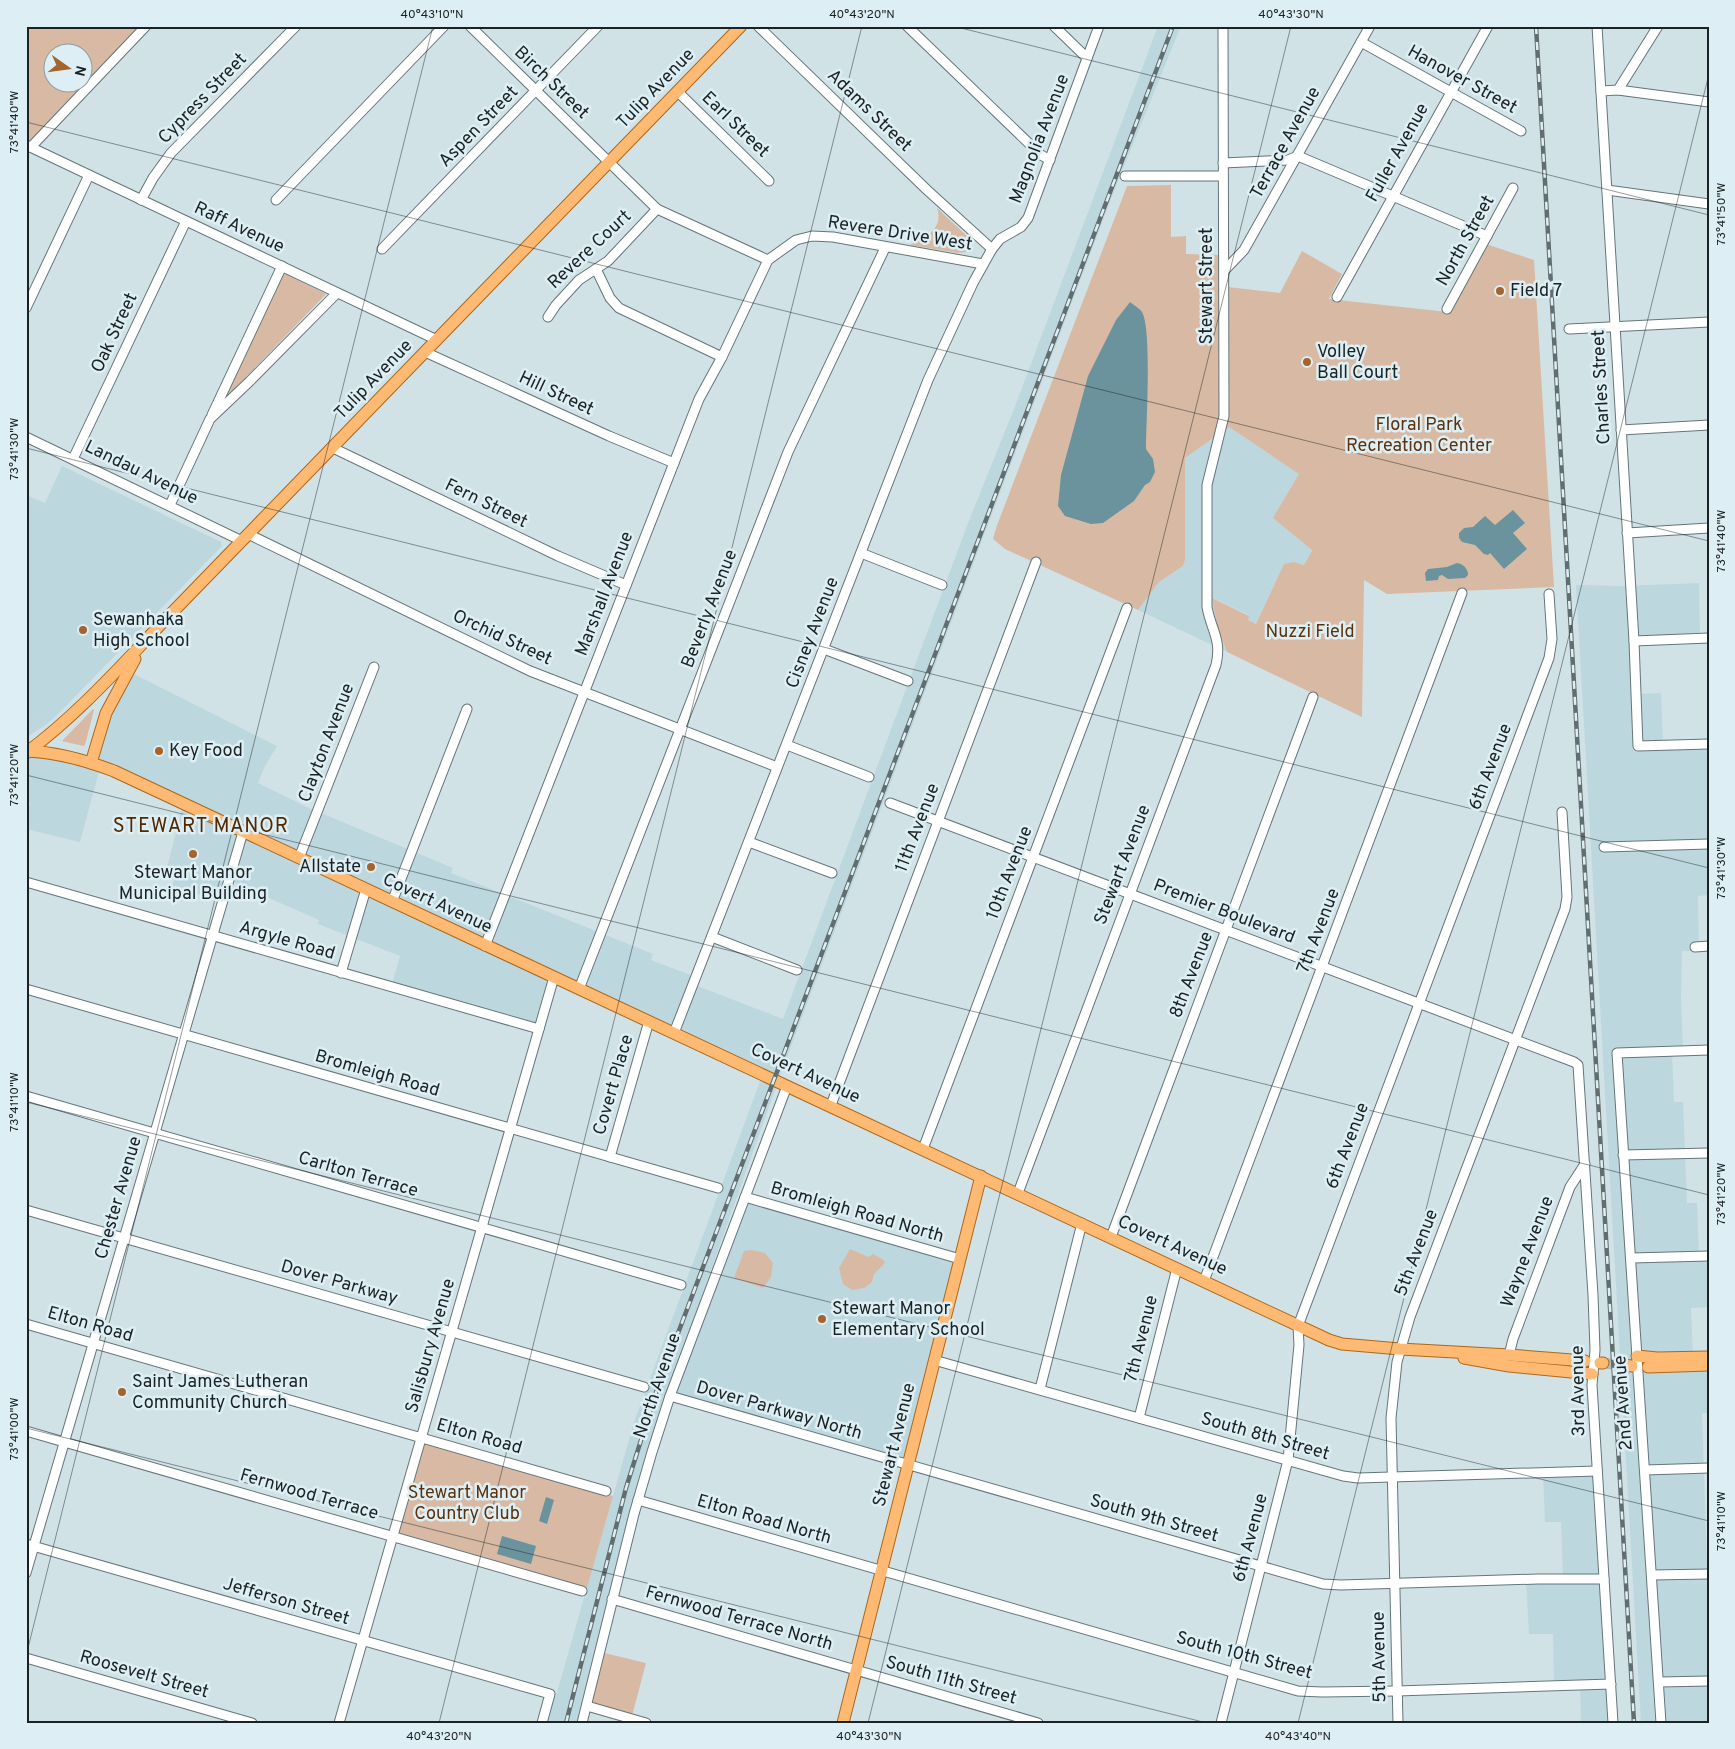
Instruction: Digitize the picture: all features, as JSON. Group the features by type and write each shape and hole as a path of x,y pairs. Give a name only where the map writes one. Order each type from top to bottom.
{"main road":[{"name":"Tulip Avenue","path":"27,752 79,709 123,666 741,26"},
{"path":"91,763 106,713 144,643"},
{"name":"Covert Avenue","path":"27,752 53,753 114,771 485,946 831,1105 1298,1326 1342,1344 1585,1361"},
{"name":"Stewart Avenue","path":"843,1723 981,1176"},
{"path":"1438,1352 1501,1365 1592,1374"},
{"path":"1630,1362 1657,1358 1709,1356"},
{"path":"1648,1367 1709,1365"}],"street":[{"path":"28,146 146,26"},
{"name":"Cypress Street","path":"141,200 153,178 171,153 296,26"},
{"path":"276,200 444,26"},
{"name":"Birch Street","path":"470,26 609,162"},
{"name":"Aspen Street","path":"382,249 598,26"},
{"name":"Adams Street","path":"758,26 958,218"},
{"path":"907,26 1043,157 1050,160"},
{"path":"1054,26 1087,58"},
{"name":"Magnolia Avenue","path":"992,249 1000,239 1021,227 1026,221 1100,26"},
{"name":"Stewart Street","path":"1206,544 1207,485 1224,416 1223,26"},
{"name":"Terrace Avenue","path":"1224,271 1244,250 1370,26"},
{"name":"Fuller Avenue","path":"1337,296 1488,26"},
{"name":"Charles Street","path":"1597,26 1634,640 1638,746 1709,744"},
{"path":"1618,90 1658,26"},
{"name":"Hanover Street","path":"1361,42 1521,132"},
{"path":"1601,91 1618,90 1709,102"},
{"name":"Earl Street","path":"678,92 769,182"},
{"name":"Raff Avenue","path":"28,146 437,340"},
{"path":"1223,163 1288,160 1298,156 1487,236"},
{"path":"609,162 657,209 768,260"},
{"path":"26,308 89,175"},
{"path":"1125,176 1223,176"},
{"name":"North Street","path":"1447,309 1513,188"},
{"path":"1606,190 1709,204"},
{"name":"Revere Court","path":"548,317 556,305 579,280 608,260 657,209"},
{"name":"Revere Drive West","path":"958,218 992,249"},
{"name":"Oak Street","path":"73,459 186,221"},
{"name":"Revere Drive West","path":"768,260 796,240 812,236 983,264"},
{"name":"Beverly Avenue","path":"579,989 788,452 885,248"},
{"name":"Cisney Avenue","path":"674,1033 928,380 983,264 992,249"},
{"name":"Marshall Avenue","path":"485,946 699,399 722,358 768,260"},
{"path":"170,505 282,266"},
{"path":"596,269 610,298 619,308 722,358"},
{"path":"210,419 337,293"},
{"path":"1570,329 1709,322"},
{"name":"Hill Street","path":"425,352 609,436 674,463"},
{"path":"1621,430 1709,425"},
{"name":"Landau Avenue","path":"26,437 245,538"},
{"name":"Fern Street","path":"333,448 558,556 626,585"},
{"path":"1627,533 1709,528"},
{"name":"Orchid Street","path":"245,538 530,671 777,768"},
{"name":"Stewart Avenue","path":"1018,1193 1216,665 1219,652 1217,638 1207,607 1206,544"},
{"path":"861,553 942,585"},
{"name":"11th Avenue","path":"831,1105 1036,562"},
{"name":"7th Avenue","path":"1204,1280 1323,967 1462,592"},
{"name":"6th Avenue","path":"1221,1723 1288,1460 1299,1345 1298,1326 1550,658 1552,639 1549,594"},
{"name":"10th Avenue","path":"923,1149 1128,608"},
{"path":"1634,640 1709,638"},
{"path":"824,649 908,681"},
{"name":"Clayton Avenue","path":"299,858 374,667"},
{"name":"8th Avenue","path":"1111,1237 1313,697"},
{"path":"392,902 467,709"},
{"path":"787,745 869,777"},
{"name":"Premier Boulevard","path":"890,803 1574,1062"},
{"name":"5th Avenue","path":"1398,1723 1391,1418 1397,1362 1410,1317 1516,1040 1566,903 1562,812"},
{"name":"Chester Avenue","path":"26,1573 30,1545 65,1442 243,832"},
{"path":"748,842 832,873"},
{"path":"1604,847 1709,844"},
{"name":"Argyle Road","path":"26,882 539,1029"},
{"path":"342,973 366,889"},
{"path":"712,937 796,970"},
{"path":"1695,947 1709,946"},
{"name":"Salisbury Avenue","path":"339,1723 554,978"},
{"name":"Bromleigh Road","path":"26,989 718,1188"},
{"name":"Covert Place","path":"610,1157 650,1021"},
{"name":"2nd Avenue","path":"1662,1723 1646,1470 1630,1362 1631,1258 1617,1053 1709,1050"},
{"name":"3rd Avenue","path":"1574,1062 1578,1065 1579,1072 1585,1164 1595,1341 1592,1374 1613,1723"},
{"name":"North Avenue","path":"582,1723 638,1500 670,1396 787,1086"},
{"name":"Carlton Terrace","path":"26,1096 681,1285"},
{"path":"1623,1156 1709,1153"},
{"name":"Wayne Avenue","path":"1509,1355 1513,1339 1570,1187 1585,1164"},
{"name":"Bromleigh Road North","path":"745,1197 960,1259"},
{"name":"Dover Parkway","path":"26,1210 644,1387"},
{"path":"1040,1389 1082,1223"},
{"path":"1631,1258 1709,1256"},
{"name":"7th Avenue","path":"1139,1418 1177,1268"},
{"name":"Elton Road","path":"26,1324 606,1491"},
{"name":"South 8th Street","path":"934,1360 1344,1476 1358,1478 1597,1471"},
{"name":"Dover Parkway North","path":"670,1396 908,1465"},
{"name":"Fernwood Terrace","path":"26,1430 582,1591"},
{"name":"South 9th Street","path":"908,1465 1323,1584 1604,1579"},
{"path":"1646,1470 1709,1468"},
{"name":"Elton Road North","path":"638,1500 881,1570"},
{"name":"Jefferson Street","path":"30,1545 550,1694 542,1723"},
{"name":"South 10th Street","path":"881,1570 1298,1691 1397,1691 1610,1684"},
{"path":"1652,1575 1709,1574"},
{"name":"Fernwood Terrace North","path":"612,1599 856,1670"},
{"name":"Roosevelt Street","path":"26,1658 252,1723"},
{"name":"South 11th Street","path":"856,1670 1038,1723"},
{"path":"1659,1682 1709,1681"},
{"path":"587,1706 646,1723"}],"shaded area":[{"path":"1158,26 1181,26 1114,191 781,1073 649,1445 578,1723 545,1723 552,1695 556,1696 634,1422 762,1076 551,979 537,1026 392,984 400,956 318,924 319,920 228,880 221,901 172,886 177,870 167,867 184,802 101,764 80,842 26,829 26,817 30,803 26,798 26,749 94,761 106,718 130,672 277,746 265,766 258,783 309,808 453,868 451,873 653,954 651,960 693,976 690,983 783,1019 968,523 1014,409"},
{"path":"1130,302 1142,312 1145,322 1148,356 1146,449 1153,459 1155,472 1150,482 1145,485 1134,501 1103,523 1091,524 1065,516 1058,506 1061,475 1088,376 1116,320"},
{"path":"1229,427 1300,474 1312,549 1304,565 1294,562 1284,565 1256,624 1247,620 1249,615 1213,598 1217,625 1227,652 1138,610 1159,582 1183,566 1185,559 1185,458"},
{"name":"Sewanhaka High School","path":"62,466 221,542 222,546 58,714 47,724 30,735 26,735 26,495 45,503"},
{"path":"1513,510 1525,523 1513,533 1527,549 1504,569 1490,553 1488,555 1484,554 1475,545 1462,542 1459,538 1459,533 1464,528 1473,527 1485,516 1495,525"},
{"path":"1457,563 1466,568 1468,575 1465,578 1448,579 1442,575 1439,576 1438,580 1426,581 1425,573 1428,569 1447,567"},
{"path":"1699,583 1700,637 1635,640 1637,694 1661,693 1663,746 1709,746 1709,895 1698,896 1699,951 1682,951 1683,1052 1672,1053 1674,1102 1683,1102 1687,1203 1697,1203 1699,1255 1709,1255 1709,1307 1691,1308 1693,1356 1709,1356 1709,1413 1702,1413 1709,1629 1709,1723 1641,1723 1576,585 1623,586"},
{"name":"Stewart Manor Elementary School","path":"745,1197 960,1259 908,1465 670,1396"},
{"path":"1602,1472 1617,1723 1581,1723 1580,1684 1554,1686 1553,1634 1529,1634 1526,1580 1563,1578 1561,1522 1545,1522 1543,1473"},
{"path":"546,1497 554,1500 547,1524 539,1521"},
{"path":"502,1536 536,1546 531,1564 497,1554"}],"green space":[{"path":"26,26 146,26 92,83 92,42 42,42 42,92 83,92 31,147 26,145"},
{"path":"1171,185 1171,237 1186,236 1186,254 1219,255 1219,271 1228,287 1280,293 1302,251 1342,274 1329,299 1448,312 1486,244 1534,260 1554,587 1387,594 1364,580 1362,717 1227,652 1217,625 1212,598 1249,616 1248,620 1256,624 1284,564 1294,562 1304,565 1312,550 1273,518 1299,474 1229,427 1185,458 1185,560 1183,566 1159,582 1138,610 1005,549 993,539 1127,186"},
{"path":"937,208 968,237 970,246 966,252 958,253 910,245 922,239 936,227 939,215"},
{"path":"284,273 326,294 221,403"},
{"path":"93,709 85,745 62,741"},
{"path":"850,1249 869,1257 873,1254 885,1261 874,1274 872,1282 864,1288 852,1290 843,1284 839,1268"},
{"path":"752,1250 765,1253 773,1263 771,1277 763,1288 734,1278 744,1251"},
{"name":"Stewart Manor Country Club","path":"424,1441 613,1496 587,1588 396,1533"},
{"path":"596,1651 646,1663 632,1716 583,1702"}],"tunnel":[{"path":"1603,1363 1622,1365"}],"railway":[{"path":"566,1723 626,1488 658,1386 1173,26"},
{"path":"1536,26 1634,1723"}],"place":[{"name":"Field 7","path":"1500,291"},
{"name":"Volley Ball Court","path":"1307,362"},
{"name":"Sewanhaka High School","path":"83,630"},
{"name":"Key Food","path":"159,751"},
{"name":"Stewart Manor Municipal Building","path":"193,854"},
{"name":"Allstate","path":"371,867"},
{"name":"Stewart Manor Elementary School","path":"822,1319"},
{"name":"Saint James Lutheran Community Church","path":"122,1392"}],"district":[{"name":"STEWART MANOR","path":"201,827"}],"park label":[{"name":"Floral Park Recreation Center","path":"1419,435"},
{"name":"Nuzzi Field","path":"1310,632"}]}
